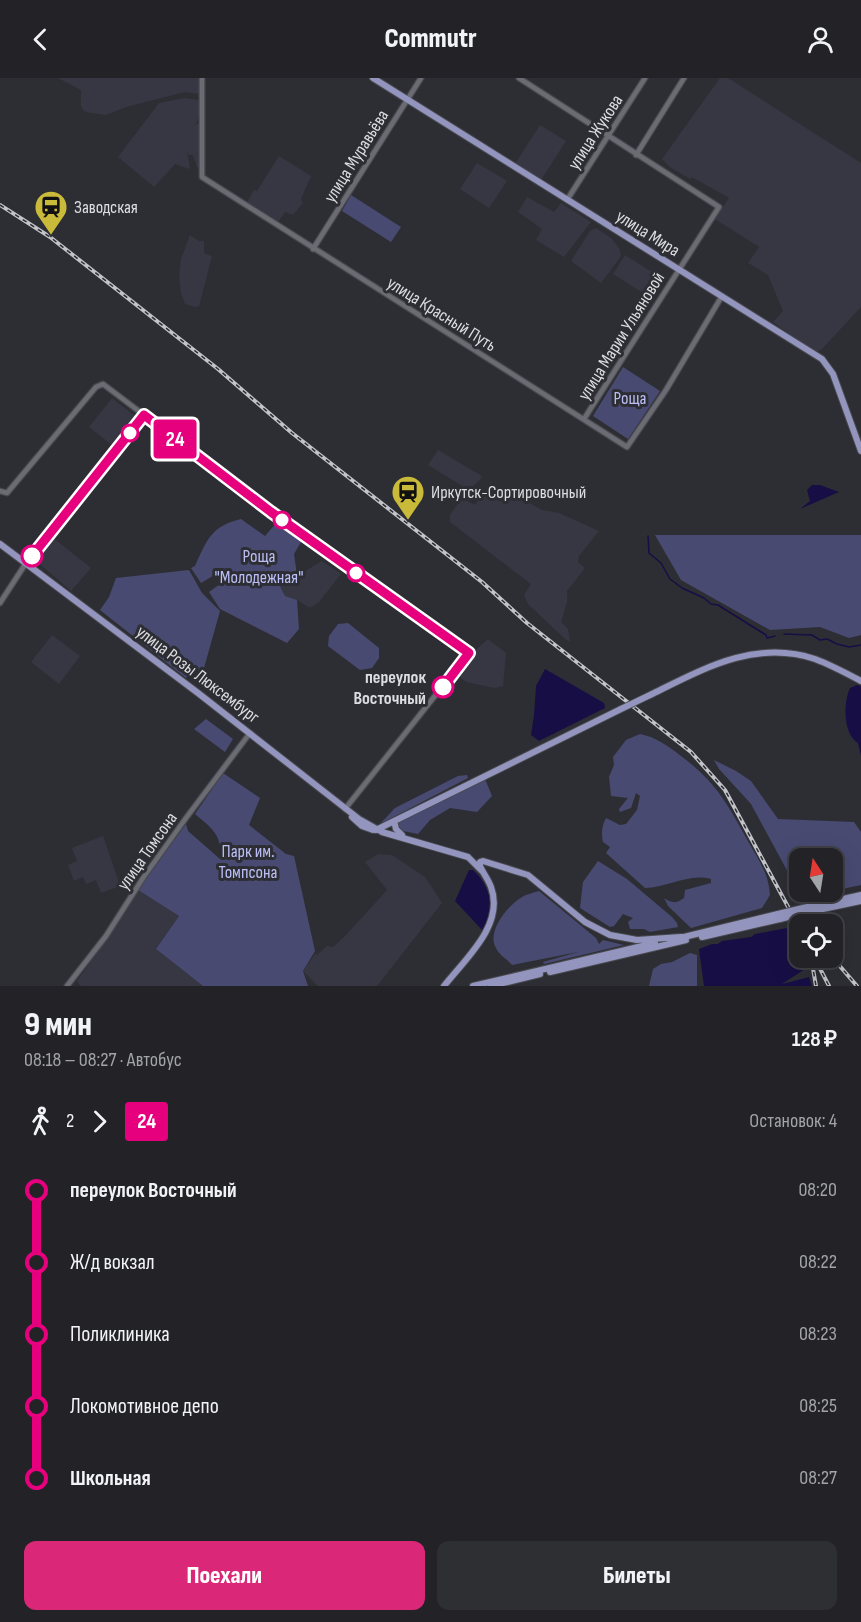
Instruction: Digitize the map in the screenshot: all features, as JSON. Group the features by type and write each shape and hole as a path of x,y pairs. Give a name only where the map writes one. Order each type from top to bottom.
{"main road":[{"name":"улица Мира","path":"373,78 817,356 828,365 836,379 861,451"},
{"name":"улица Розы Люксембург","path":"0,544 250,733 345,809 376,830 489,861 528,875 585,922 610,935 637,940 681,937"},
{"path":"376,830 621,708 722,661 742,655 782,653 809,657 859,679"},
{"path":"394,821 396,829 402,835"},
{"name":"улица Розы Люксембург","path":"376,830 402,835 419,842"},
{"name":"улица Розы Люксембург","path":"457,852 470,858 483,872"},
{"path":"444,986 482,938 490,922 494,905 493,895 480,862 489,861"},
{"path":"804,911 861,895"},
{"path":"473,986 681,937 861,901"},
{"path":"491,986 779,916"}],"street":[{"name":"улица Красный Путь","path":"202,78 202,177 627,447 666,390 722,296"},
{"name":"улица Муравьёва","path":"314,249 421,78"},
{"path":"519,78 636,155 684,78"},
{"name":"улица Жукова","path":"567,200 645,78"},
{"name":"улица Марии Ульяновой","path":"584,419 718,207 636,155"},
{"path":"0,491 7,493 99,384 103,384 271,512 469,653 345,809"},
{"path":"0,603 26,563"},
{"name":"улица Томсона","path":"67,986 106,936 143,878 250,733"}],"shaded area":[{"path":"58,78 199,78 199,94 185,92 126,107 106,115 84,111 81,106 81,90"},
{"path":"720,78 728,78 861,163 861,307 821,350 815,352 773,322 783,311 768,275 748,263 759,247 715,219 729,198 692,177 690,179 670,167 662,159"},
{"path":"184,98 200,100 200,114 196,124 199,124 200,168 197,167 193,155 189,155 187,151 190,169 175,164 154,187 118,157 159,103"},
{"path":"540,125 566,141 541,180 515,164"},
{"path":"279,156 311,176 301,199 303,203 293,215 285,212 278,222 247,202 254,190 257,191"},
{"path":"477,163 507,181 489,208 460,189"},
{"path":"527,197 554,212 561,203 591,222 564,257 536,240 542,229 518,212"},
{"path":"596,228 611,238 619,248 621,256 601,283 571,261 590,231"},
{"path":"190,235 199,241 204,241 204,253 212,256 199,306 195,307 185,304 179,277 181,259"},
{"path":"625,255 655,274 643,293 613,274"},
{"path":"112,398 136,417 113,446 89,427"},
{"path":"438,450 482,476 480,480 473,486 464,487 428,465"},
{"path":"491,482 542,510 559,513 599,531 579,556 578,562 585,568 567,591 567,602 561,622 568,629 570,641 566,640 528,604 524,595 531,584 450,522 450,515 462,498 475,505"},
{"path":"812,485 820,485 839,492 800,509 810,501 807,490"},
{"path":"52,537 91,568 71,591 34,559"},
{"path":"322,561 341,574 319,602 310,608 285,596 280,586"},
{"path":"52,635 80,656 59,684 31,662"},
{"path":"488,639 506,653 503,686 495,688 466,682 456,674 470,655"},
{"path":"545,669 604,703 605,708 539,741 531,735 536,686"},
{"path":"861,686 861,756 858,743 849,733 846,718 846,702 850,688"},
{"path":"103,836 120,886 101,893 96,880 86,884 83,877 74,881 68,865 77,861 72,848"},
{"path":"378,854 392,855 425,877 442,903 377,986 318,986 303,971 315,954 317,955 327,946 333,947 387,890 365,862"},
{"path":"469,870 473,870 479,876 490,898 489,914 482,930 455,901"},
{"path":"138,890 179,916 156,949 203,986 81,986 77,981 117,925"},
{"path":"787,928 789,930 789,968 805,969 782,984 809,977 812,986 704,986 699,949 722,941 751,937 755,934"}],"green space":[{"path":"351,195 401,227 391,242 342,211"},
{"name":"Роща","path":"623,367 660,391 628,439 593,416"},
{"name":"Роща \"Молодежная\"","path":"241,519 265,536 277,522 301,542 294,554 297,575 280,586 285,596 297,600 299,629 287,643 220,609 209,592 227,579 230,574 226,568 201,583 191,568 195,566 216,530"},
{"path":"655,535 861,535 861,635 849,638 820,627 770,630 681,580"},
{"name":"Роща \"Молодежная\"","path":"189,570 202,593 220,611 202,675 192,668 186,678 100,610 109,597 116,578"},
{"path":"348,623 379,648 379,658 372,668 360,670 328,646 329,636 338,624"},
{"path":"206,719 233,739 225,752 194,729"},
{"path":"640,734 667,745 704,776 721,795 766,874 770,895 762,908 691,928 668,906 664,898 676,902 684,898 685,890 711,883 711,879 686,879 645,888 606,853 610,847 603,842 602,833 606,818 620,825 626,824 637,810 640,796 636,793 631,808 620,812 619,809 628,798 611,796 609,777 614,765 613,757 626,740"},
{"path":"714,760 751,781 778,819 854,822 861,832 861,885 843,889 843,848 789,848 789,874 751,804 719,769"},
{"name":"Парк им. Томпсона","path":"223,773 260,798 249,825 286,854 294,856 315,951 303,971 308,986 203,986 156,949 179,916 138,890 186,824 188,831 220,861 221,852 218,839 207,824 195,814"},
{"path":"467,775 468,778 380,824 395,808 458,776"},
{"path":"485,779 492,796 477,812 450,808 430,820 418,834 403,831 396,823"},
{"path":"598,861 627,879 672,917 678,927 650,932 644,929 630,929 628,922 633,918 623,914 614,926 610,927 580,908 583,882"},
{"path":"539,891 596,938 599,944 603,940 624,945 544,964 543,962 578,952 512,965 496,948 494,934 496,927 505,912 516,901"},
{"path":"690,953 697,955 697,986 649,986 653,969"}],"waterway":[{"path":"648,536 649,553 661,563 670,579 711,604 718,605 766,635 767,638 775,636"},
{"path":"784,634 812,635 820,640 827,639 849,647 861,645"}],"railway":[{"path":"0,205 50,237 218,369 292,433 482,582 527,623 691,752 725,790 792,914"},
{"path":"813,968 816,986"},
{"path":"820,968 829,986"},
{"path":"841,968 857,986"}],"bus line":[{"name":"24","path":"32,556 144,415 271,512 469,653 443,687"}],"place":[{"name":"Заводская","path":"51,236"},
{"name":"Иркутск-Сортировочный","path":"408,521"},
{"name":"переулок Восточный","path":"443,687"}]}
